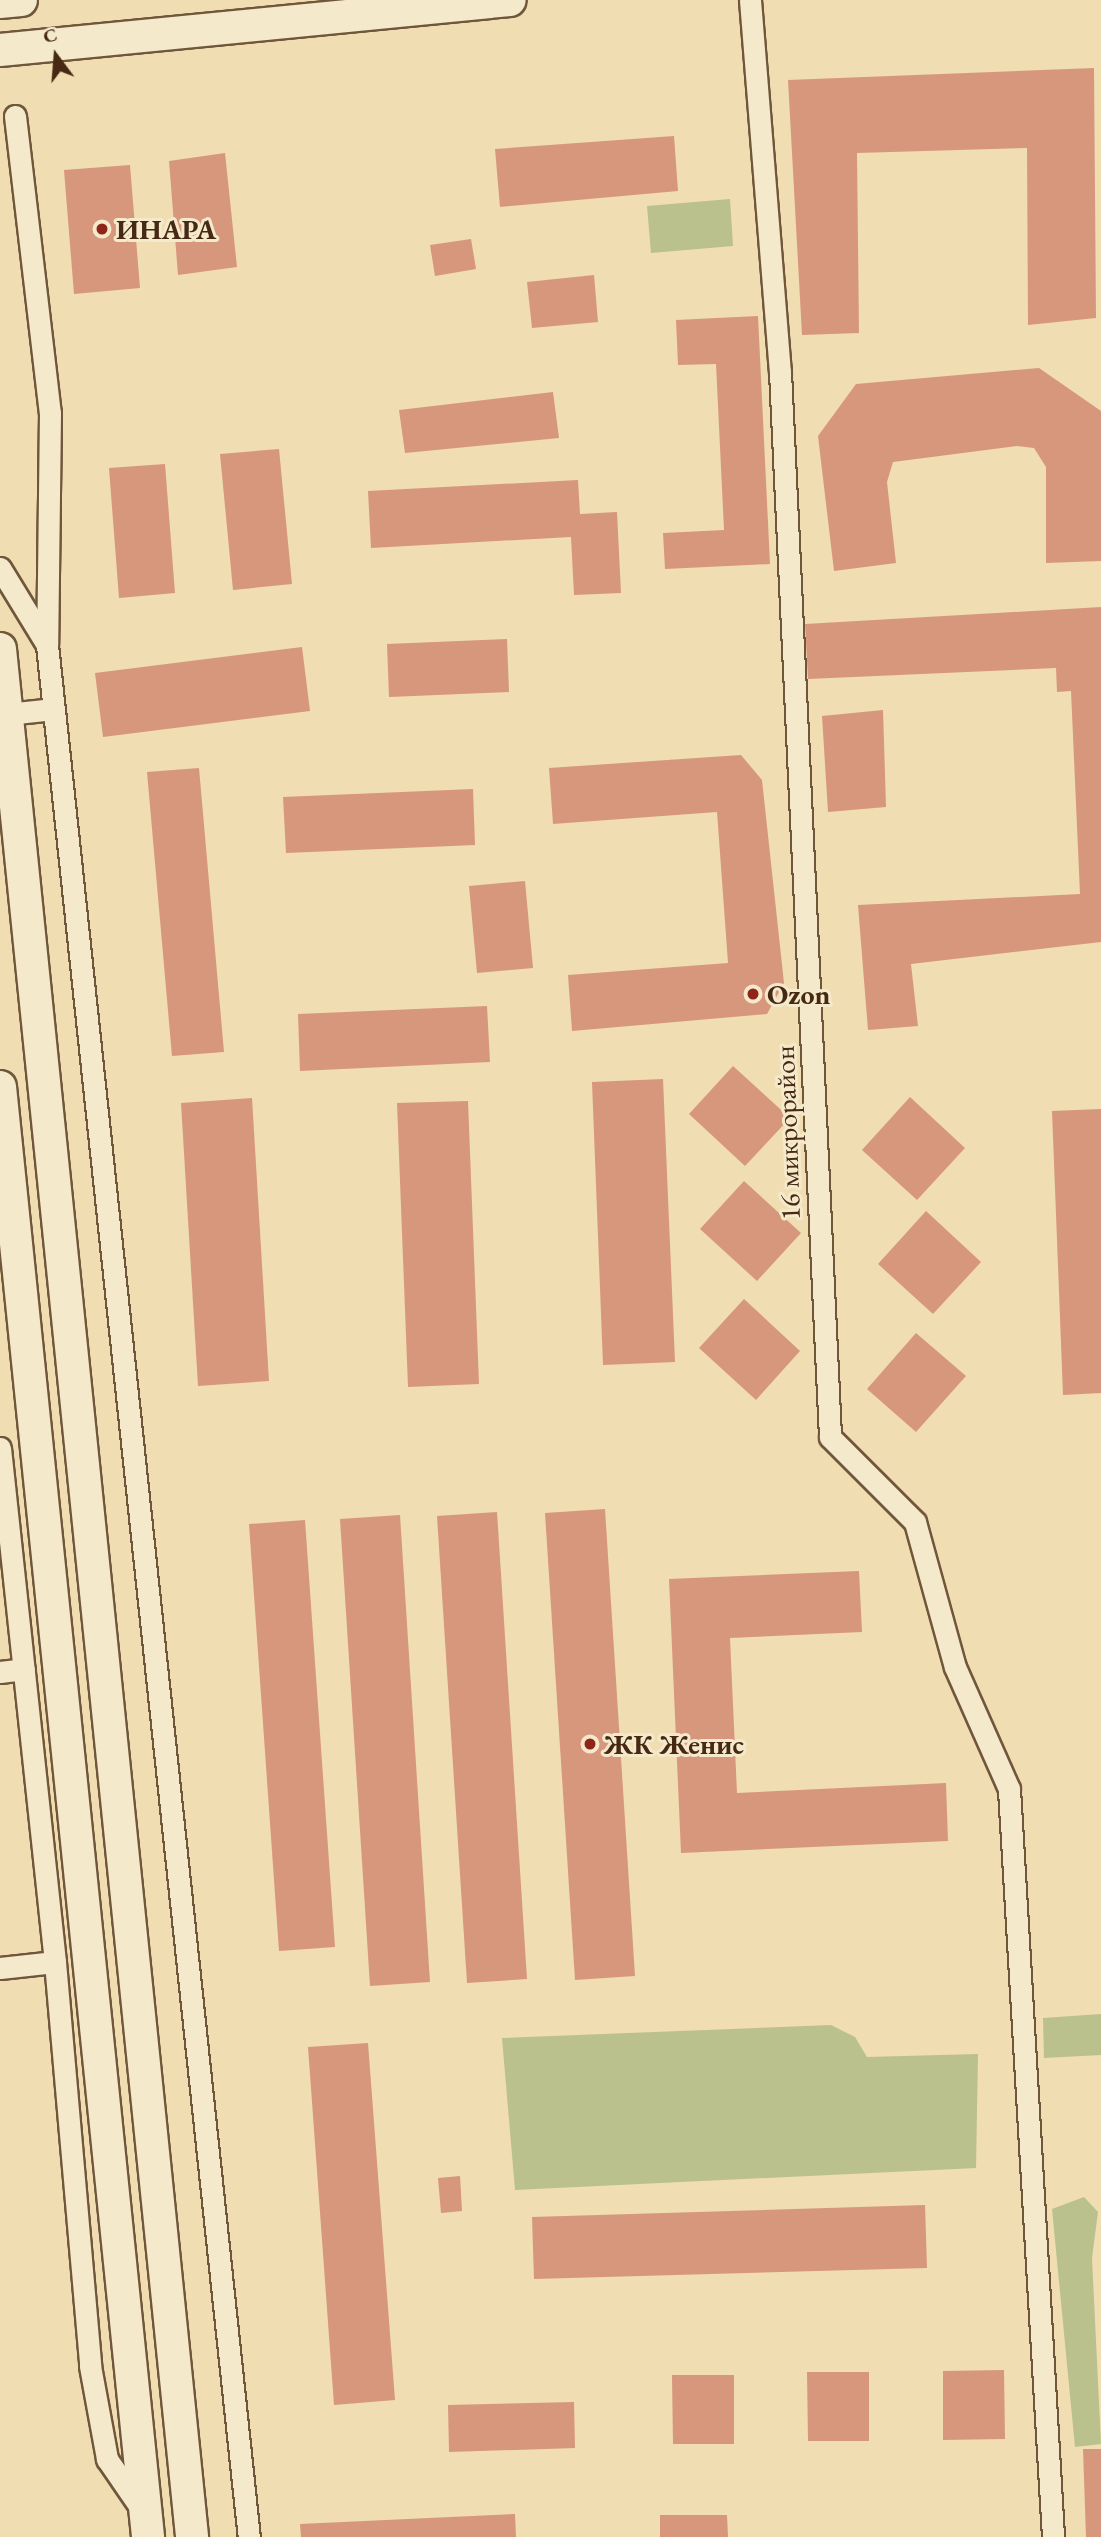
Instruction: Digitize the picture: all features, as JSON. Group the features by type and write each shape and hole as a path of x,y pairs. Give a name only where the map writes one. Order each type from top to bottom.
{"main road":[{"path":"0,2 21,0"},
{"path":"0,50 510,0"},
{"path":"0,649 192,2537"},
{"path":"0,1087 147,2526"},
{"path":"45,1523 88,1517"}],"street":[{"name":"16 микрорайон","path":"750,0 780,372 830,1437 915,1522 955,1667 1009,1789 1053,2537"},
{"path":"15,116 50,413 47,645 249,2537"},
{"path":"0,568 47,645"},
{"path":"7,714 54,709"},
{"path":"0,1448 55,1962 90,2366 107,2459 147,2526"},
{"path":"0,1672 24,1669"},
{"path":"0,1968 55,1962"}],"green space":[{"path":"730,199 733,246 651,253 647,206"},
{"path":"1101,2014 1101,2055 1044,2058 1043,2018"},
{"path":"831,2025 855,2037 867,2057 978,2054 976,2168 515,2190 502,2038"},
{"path":"1084,2197 1098,2212 1092,2258 1101,2444 1075,2447 1052,2209"}],"building":[{"path":"1094,68 1096,318 1028,325 1027,148 857,153 859,333 802,335 788,80"},
{"path":"674,136 678,191 500,207 495,149"},
{"path":"225,153 237,267 178,275 169,161"},
{"name":"ИНАРА","path":"130,165 140,288 74,294 64,170"},
{"path":"471,239 476,269 435,276 430,245"},
{"path":"594,275 598,322 532,328 527,282"},
{"path":"758,316 770,564 665,569 663,533 724,530 716,364 678,365 676,320"},
{"path":"1039,368 1101,411 1101,561 1046,563 1046,467 1034,448 1017,446 893,462 887,482 896,563 834,571 818,436 856,384"},
{"path":"553,392 559,438 405,453 399,410"},
{"path":"279,449 292,584 233,590 220,454"},
{"path":"165,464 175,593 119,598 109,468"},
{"path":"578,480 580,514 617,512 621,593 574,595 571,537 371,548 368,491"},
{"path":"1101,607 1101,942 911,964 918,1026 868,1030 858,905 1080,894 1071,691 1057,692 1056,668 808,679 805,624"},
{"path":"507,639 509,692 389,697 387,644"},
{"path":"302,647 310,711 103,737 95,673"},
{"path":"883,710 886,807 828,812 822,716"},
{"path":"741,755 762,780 784,983 767,1014 572,1031 568,975 728,963 717,812 553,824 549,768"},
{"path":"199,768 224,1052 172,1056 147,772"},
{"path":"473,789 475,845 286,853 283,797"},
{"path":"525,881 533,968 477,973 469,886"},
{"path":"487,1006 490,1062 300,1071 298,1014"},
{"path":"733,1066 790,1118 745,1166 689,1114"},
{"path":"663,1079 675,1362 603,1365 592,1082"},
{"path":"910,1097 965,1148 917,1200 862,1150"},
{"path":"252,1098 269,1381 198,1386 181,1103"},
{"path":"468,1101 479,1384 408,1387 397,1103"},
{"path":"1101,1109 1101,1393 1063,1395 1052,1111"},
{"path":"744,1181 801,1233 757,1281 700,1229"},
{"path":"926,1211 981,1262 933,1314 878,1264"},
{"path":"744,1299 800,1351 756,1400 699,1348"},
{"path":"916,1333 966,1376 916,1432 867,1389"},
{"name":"ЖК Женис","path":"605,1509 635,1976 575,1980 545,1513"},
{"path":"497,1512 527,1979 467,1983 437,1516"},
{"path":"400,1515 430,1982 370,1986 340,1519"},
{"path":"305,1520 335,1947 279,1951 249,1524"},
{"path":"859,1571 862,1632 730,1638 737,1793 946,1783 948,1841 681,1853 669,1579"},
{"path":"368,2043 395,2400 334,2405 308,2047"},
{"path":"460,2176 462,2211 441,2213 438,2178"},
{"path":"925,2205 927,2268 534,2279 532,2217"},
{"path":"1004,2370 1005,2439 943,2440 943,2371"},
{"path":"807,2372 869,2372 869,2441 808,2441"},
{"path":"672,2375 734,2375 734,2444 673,2444"},
{"path":"574,2402 575,2448 449,2452 448,2405"},
{"path":"1083,2449 1101,2449 1101,2537 1086,2537"},
{"path":"515,2514 516,2537 301,2537 300,2524"},
{"path":"660,2515 727,2515 728,2537 660,2537"}],"place":[{"name":"ИНАРА","path":"102,229"},
{"name":"Ozon","path":"753,994"},
{"name":"ЖК Женис","path":"590,1744"}]}
